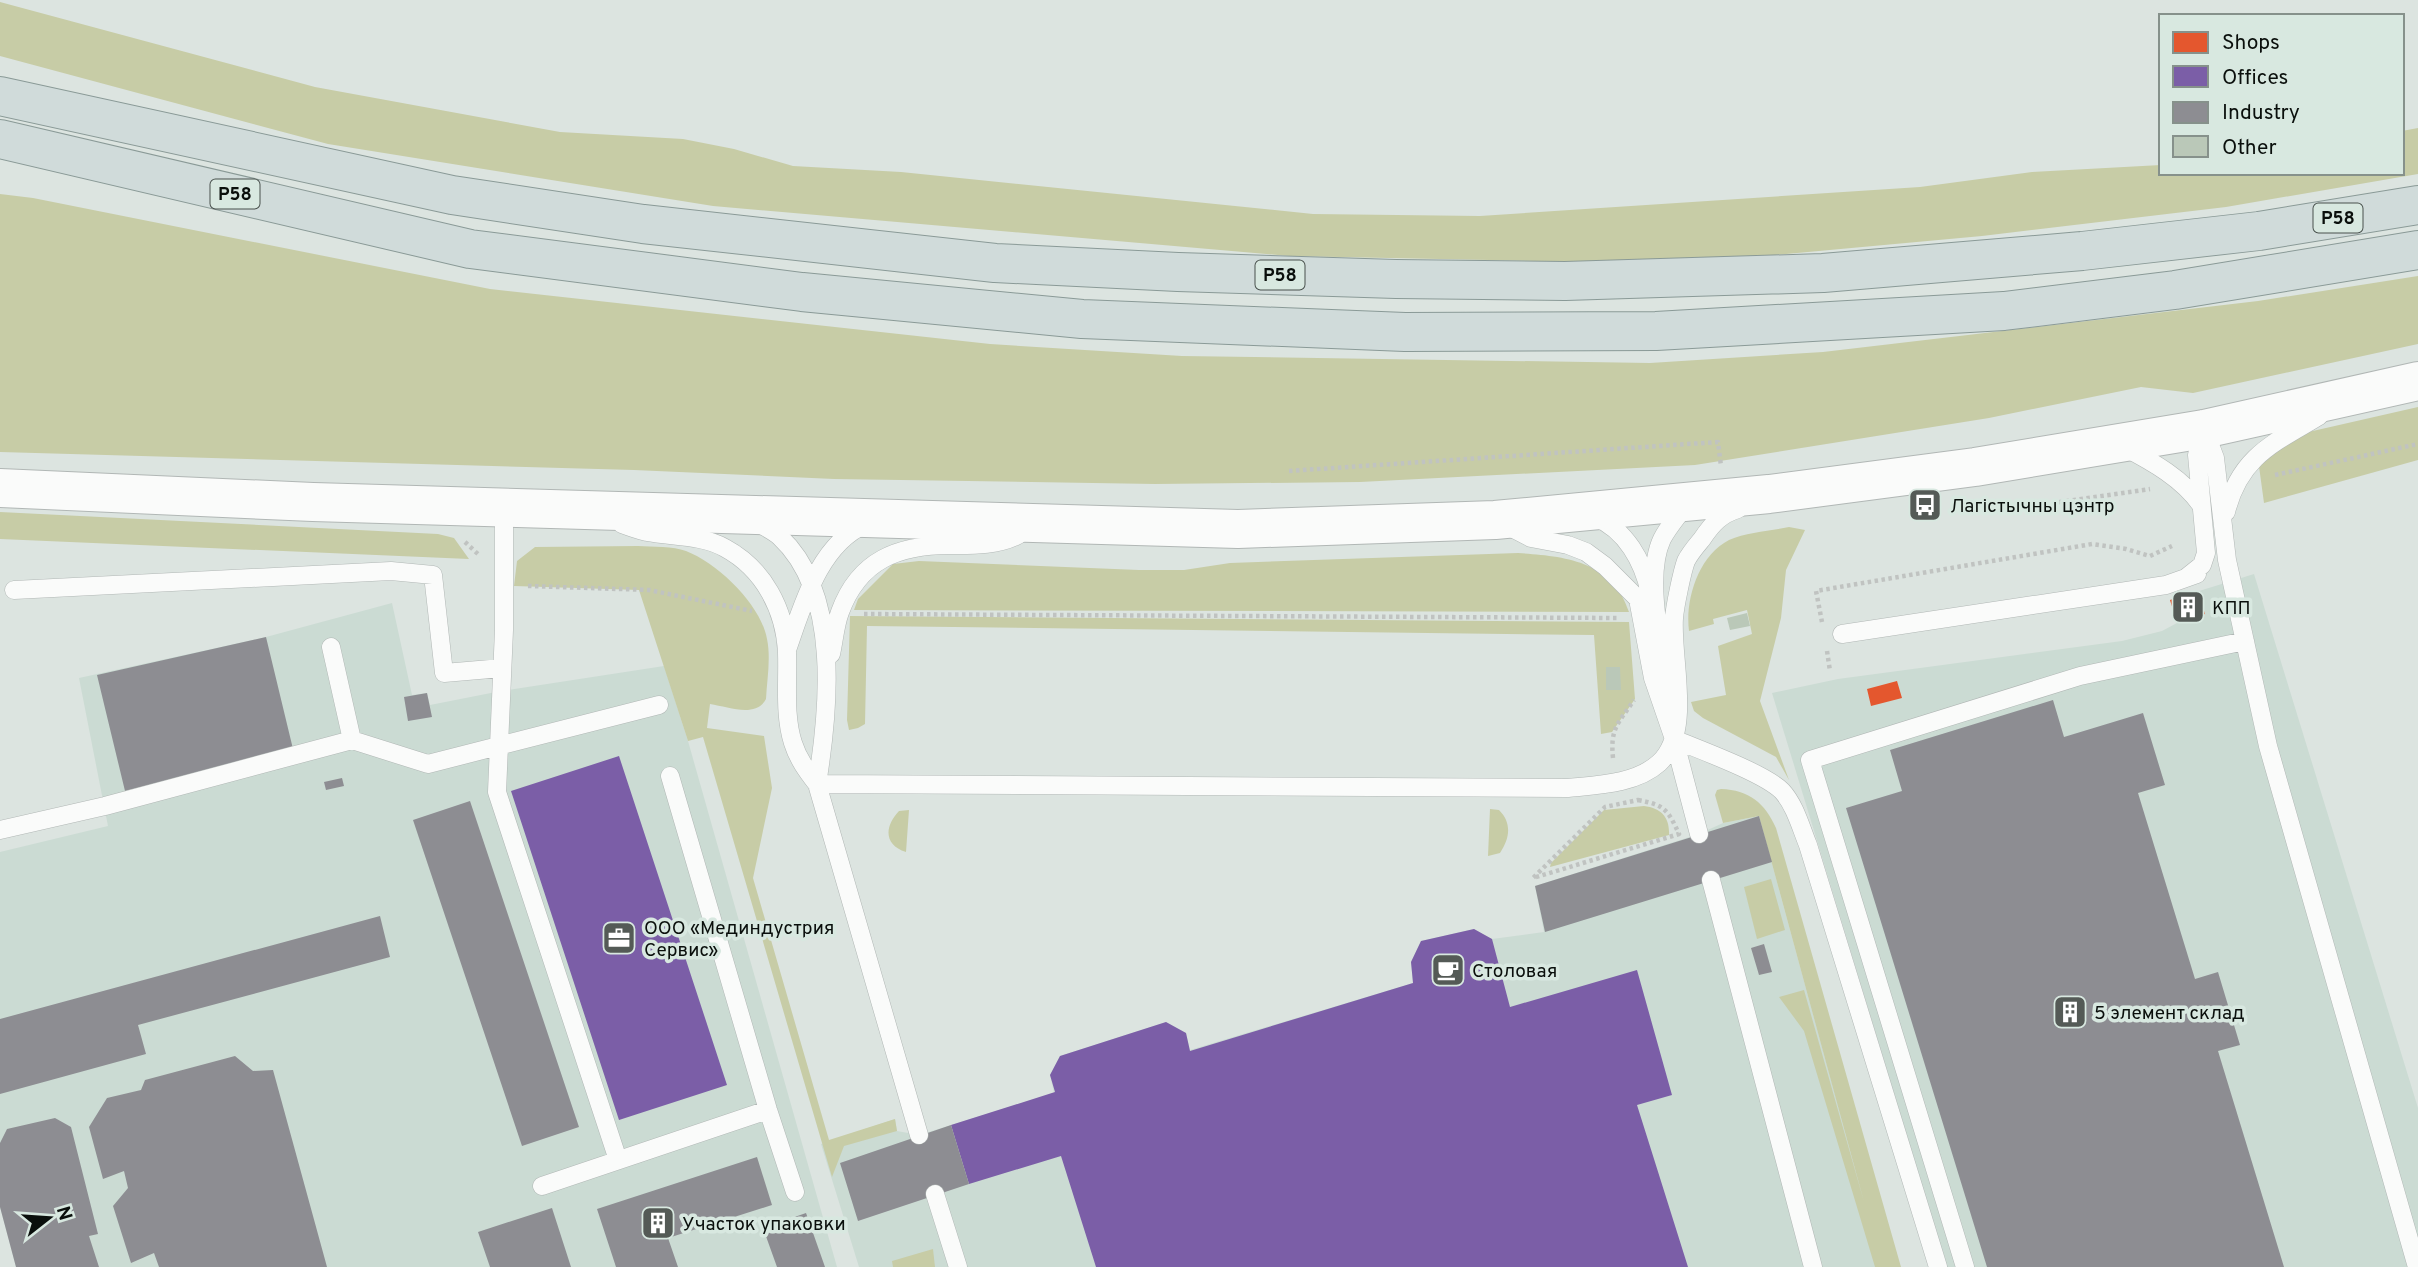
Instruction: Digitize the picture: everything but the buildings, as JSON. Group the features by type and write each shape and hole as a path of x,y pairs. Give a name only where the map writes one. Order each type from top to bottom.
{"highway":[{"name":"Р58","path":"0,96 453,195 643,224 995,263 1178,272 1552,281 1823,273 2082,251 2259,231 2418,205"},
{"name":"Р58","path":"0,139 470,249 802,292 1082,319 1405,332 1710,329 2004,311 2175,290 2418,250"}],"main road":[{"path":"0,488 745,515 1238,529 1495,520 1769,494 1975,467 2204,429 2418,382"}],"lane":[{"path":"1842,634 2166,584 2204,571 2221,547 2223,522 2232,489 2259,452 2350,396"},
{"path":"2187,578 2202,565 2206,553 2197,455 2204,429"},
{"path":"2204,429 2215,458 2227,560 2268,746 2417,1267"},
{"path":"2118,443 2164,470 2193,493 2202,506"},
{"path":"817,784 1572,788 1608,784 1644,774 1661,762 1674,739 1678,698 1674,618 1686,560 1705,533 1726,513 1801,488"},
{"path":"1674,739 1654,578 1662,539 1689,501"},
{"path":"504,507 497,792 618,1160"},
{"path":"600,510 622,524 646,532 704,540 725,548 756,571 771,590 787,650 788,717 792,741 798,758 817,784 919,1135"},
{"path":"1581,511 1611,525 1637,556 1659,631"},
{"path":"745,515 780,536 812,585 821,614 826,682 823,750 817,784"},
{"path":"787,650 812,585 828,554 852,530 878,519"},
{"path":"1495,520 1531,538 1569,545 1586,552 1605,566 1638,599 1653,678 1674,739 1699,834"},
{"path":"826,682 839,614 858,578 894,552 922,545 980,545 1014,537 1035,523"},
{"path":"14,590 391,571 433,575 444,673 502,668"},
{"path":"1965,1267 1810,760 2080,676 2245,641"},
{"path":"331,647 352,740"},
{"path":"0,830 106,806 352,740 428,764 659,705"},
{"path":"1674,739 1773,785 1788,800 1808,845 1938,1267"},
{"path":"670,776 768,1110 795,1192"},
{"path":"1711,880 1813,1267"},
{"path":"542,1186 768,1110"},
{"path":"935,1194 958,1267"}],"path":[{"path":"1289,471 1718,442 1721,467"},
{"path":"2264,477 2418,444"},
{"path":"1977,499 1991,512 2158,490"},
{"path":"1823,631 1816,591 2092,544 2150,556 2172,546"},
{"path":"839,614 1629,618"},
{"path":"1825,644 1830,671"},
{"path":"1638,800 1655,804 1665,809 1679,834 1626,850 1533,877 1605,807 1638,800"}],"shaded area":[{"path":"2254,574 2418,1108 2418,1267 1947,1267 1772,693 1838,679 2122,641 2162,631 2177,623 2170,600"},
{"path":"392,603 412,695 427,693 430,705 501,691 664,666 688,741 837,1267 16,1267 0,1207 0,852 108,826 79,678 266,637"},
{"path":"1759,816 1882,1267 859,1267 821,1144 895,1119 897,1131 919,1135 1054,1093 1050,1075 1060,1056 1166,1022 1186,1033 1190,1050 1413,983 1411,962 1421,941 1474,929 1492,939 1544,932 1535,886 1699,834 1723,823"}],"green space":[{"path":"0,2 315,87 560,132 683,139 734,149 793,166 901,172 1313,214 1480,216 1920,187 2032,172 2159,165 2159,175 2404,175 2404,131 2418,128 2418,174 2226,207 1982,236 1678,264 1289,256 713,206 328,144 0,56"},
{"path":"0,194 33,198 490,289 990,344 1182,356 1650,363 1823,352 2258,301 2418,276 2418,344 2193,393 2141,387 1989,418 1695,465 1360,482 1155,484 834,479 634,470 0,452"},
{"path":"2418,407 2418,460 2264,503 2258,459 2304,433"},
{"path":"0,512 438,534 454,538 469,559 0,539"},
{"path":"1789,527 1805,530 1786,570 1781,618 1760,701 1789,780 1776,757 1703,718 1694,711 1691,702 1726,695 1718,646 1752,634 1747,610 1713,619 1714,624 1689,631 1688,619 1696,580 1718,547 1743,535"},
{"path":"535,547 675,548 712,565 737,587 747,600 763,626 767,639 769,654 766,699 762,705 749,710 710,704 707,728 764,736 772,788 753,878 829,1140 895,1119 897,1131 844,1146 832,1177 703,737 688,741 639,590 514,586 517,561"},
{"path":"1518,553 1553,556 1585,564 1612,582 1622,595 1629,612 854,610 858,599 893,564 919,561 1184,570 1230,563"},
{"path":"850,616 1629,622 1635,699 1612,732 1601,734 1594,635 867,626 865,724 849,730"},
{"path":"1717,790 1748,795 1767,812 1776,828 1901,1267 1875,1267 1804,1031 1779,997 1804,990 1864,1202 1759,816 1723,823 1715,795"},
{"path":"1644,806 1663,814 1668,823 1669,835 1550,867 1604,810"},
{"path":"1490,809 1499,810 1506,820 1508,831 1500,853 1488,856"},
{"path":"909,810 906,852 890,840 889,829 899,811"},
{"path":"1771,879 1785,930 1757,939 1744,887"},
{"path":"933,1249 935,1267 893,1267 892,1261"}],"place":[{"name":"Лагістычны цэнтр","path":"1925,505"},
{"name":"КПП","path":"2188,607"},
{"name":"ООО «Мединдустрия Сервис»","path":"619,938"},
{"name":"Столовая","path":"1448,970"},
{"name":"5 элемент склад","path":"2070,1012"},
{"name":"Участок упаковки","path":"658,1223"}]}
